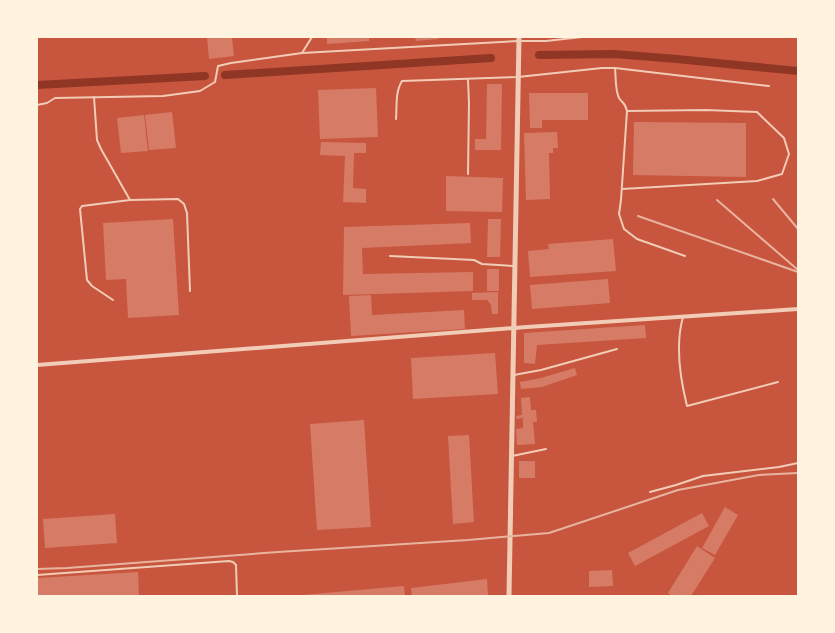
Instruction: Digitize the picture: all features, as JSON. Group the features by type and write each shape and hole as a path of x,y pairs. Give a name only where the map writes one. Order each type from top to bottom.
{"street":[{"path":"509,596 519,39"},
{"path":"37,365 514,328 798,309"}],"lane":[{"path":"302,53 312,37"},
{"path":"37,105 47,104 55,98 163,96 200,91 215,82 218,66 302,53 519,39 546,41 582,37"},
{"path":"396,120 397,94 402,81 468,80 518,77 602,68 615,68 769,86"},
{"path":"615,68 619,98 626,104 627,112 622,189 618,214 624,229 637,239 685,256"},
{"path":"468,80 468,174"},
{"path":"94,97 97,140 130,200"},
{"path":"622,189 757,181 782,174 789,154 784,138 757,112 706,110 627,112"},
{"path":"113,300 92,286 87,280 80,209 82,206 130,200 178,199 184,204 187,213 190,290"},
{"path":"390,256 477,260 482,264 514,266"},
{"path":"684,316 680,326 679,347 684,393 687,406 778,382"},
{"path":"513,375 541,370 617,349"},
{"path":"511,456 546,449"},
{"path":"650,492 703,476 779,467 798,463"},
{"path":"37,575 229,561 236,565 237,596"}],"building":[{"path":"207,37 232,37 234,56 209,59"},
{"path":"327,37 369,37 369,41 327,44"},
{"path":"415,37 438,37 438,39 416,41"},
{"path":"487,84 502,84 501,150 475,150 475,139 486,139"},
{"path":"376,88 378,137 320,139 318,90"},
{"path":"529,93 588,93 588,120 542,120 542,128 530,128"},
{"path":"172,112 176,148 149,150 145,115"},
{"path":"144,115 148,151 121,153 117,118"},
{"path":"634,122 746,123 746,177 633,175"},
{"path":"557,132 558,148 553,148 553,153 549,153 550,199 526,200 524,133"},
{"path":"321,142 366,143 366,153 354,153 353,188 366,189 366,203 343,202 345,156 320,155"},
{"path":"446,176 503,178 502,212 446,211"},
{"path":"173,219 179,315 128,318 126,279 106,280 103,223"},
{"path":"488,219 501,219 500,257 487,257"},
{"path":"470,223 471,243 362,248 363,274 473,272 473,291 343,295 344,227"},
{"path":"613,239 616,271 530,277 528,251 549,249 548,244"},
{"path":"487,269 499,269 499,291 487,291"},
{"path":"608,279 610,303 532,309 530,285"},
{"path":"498,292 498,314 492,314 491,305 487,300 472,300 472,293"},
{"path":"371,295 372,315 464,310 465,329 351,336 349,296"},
{"path":"645,325 646,338 537,345 535,364 524,363 524,333"},
{"path":"495,353 498,394 413,399 411,358"},
{"path":"575,368 577,375 542,387 521,389 520,382 541,378"},
{"path":"530,397 531,410 536,410 537,422 533,422 535,444 517,445 516,429 523,428 523,418 517,419 516,416 522,415 521,398"},
{"path":"364,420 371,527 317,530 310,424"},
{"path":"469,435 474,522 453,524 448,436"},
{"path":"519,461 535,461 535,478 519,478"},
{"path":"725,507 738,515 715,555 702,548"},
{"path":"702,513 709,526 635,566 628,553"},
{"path":"115,514 117,543 45,548 43,519"},
{"path":"697,546 715,558 691,596 672,596 668,593"},
{"path":"612,570 613,586 589,587 589,571"},
{"path":"138,572 139,596 37,596 37,578"},
{"path":"487,579 488,596 412,596 411,588"},
{"path":"404,586 405,596 302,596 302,595"}],"waterway":[{"path":"539,55 614,54 798,71"},
{"path":"225,75 491,58"},
{"path":"37,85 205,76"}],"railway":[{"path":"773,199 798,229"},
{"path":"717,200 798,270"},
{"path":"638,216 798,272"},
{"path":"37,569 468,540 549,533 678,490 759,475 798,473"}]}
